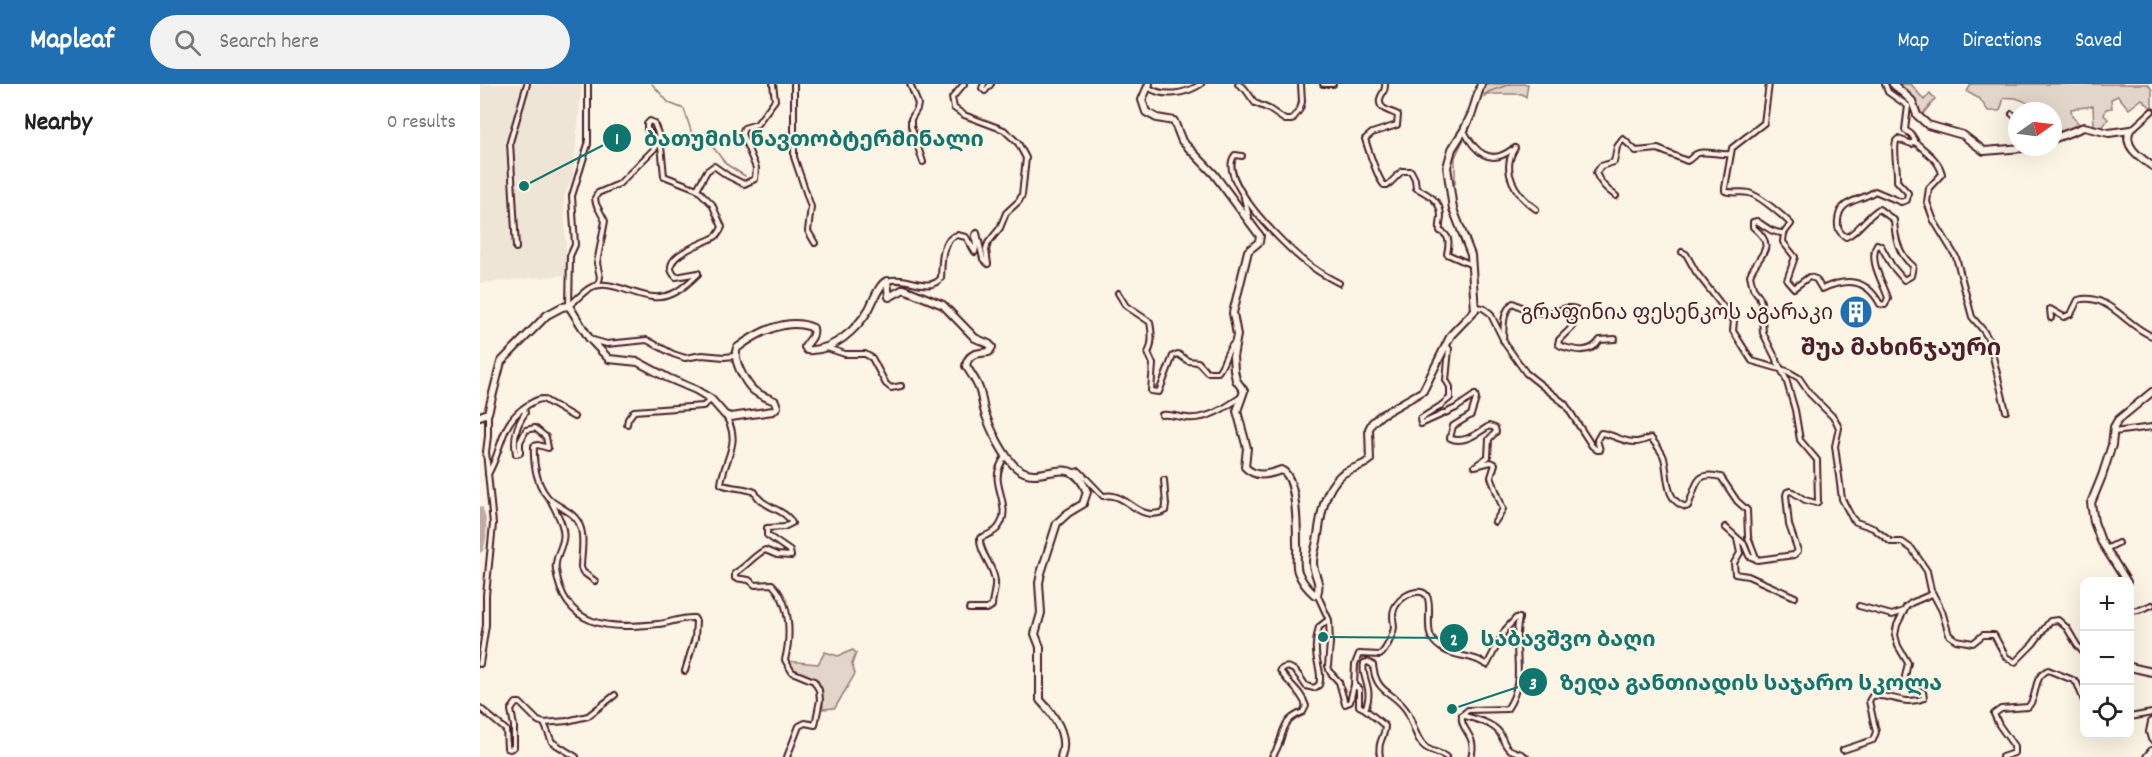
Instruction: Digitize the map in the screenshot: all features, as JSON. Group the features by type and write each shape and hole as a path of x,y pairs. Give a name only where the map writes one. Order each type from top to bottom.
{"street":[{"path":"516,248 510,142 527,84"},
{"path":"588,84 588,144 572,196 575,244 570,256 569,306 590,338 609,360 638,362 711,399 725,415 731,429 733,446 721,484 727,487 747,488 755,492 758,500 791,519 792,523 784,527 767,528 766,531 790,551 791,556 777,555 765,550 735,573 735,578 749,580 754,585 772,584 780,592 790,634 784,660 792,672 814,681 819,690 820,700 815,725 805,723 799,726 787,757"},
{"path":"697,189 707,171 714,166 744,184 755,179 756,168 747,151 742,134 744,128 757,124 775,99 773,84"},
{"path":"794,84 794,157 811,207 808,231 814,243"},
{"path":"910,84 918,104 911,118 911,126 923,162"},
{"path":"725,415 736,417 766,413 774,411 777,407 775,401 752,388 736,361 737,348 757,334 800,322 813,328 812,338 806,349 814,350 841,339 854,329 868,311 882,284 887,281 906,279 928,286 935,284 941,278 940,260 953,236 966,237 975,252 975,234 977,233 983,259 988,264 986,250 988,243 1000,228 1006,213 1022,195 1026,158 1018,143 1004,130 964,115 954,108 952,98 964,84"},
{"path":"984,84 982,88 985,90 992,84"},
{"path":"1201,84 1186,91 1170,94 1156,93 1148,85 1142,100 1146,112 1157,118 1174,121 1182,141 1215,174 1260,236 1258,242 1248,251 1234,307 1236,342 1233,357 1236,380 1244,389 1244,395 1237,411 1247,448 1245,467 1249,471 1267,476 1281,470 1289,477 1294,500 1297,571 1309,590 1314,595 1317,594"},
{"path":"1239,84 1255,103 1285,120 1292,120 1300,109 1301,84"},
{"path":"1323,84 1333,84"},
{"path":"1385,84 1385,90 1380,99 1382,106 1385,110 1398,115 1399,120 1397,125 1372,133 1365,140 1377,169 1378,178 1384,185 1388,185 1402,171 1411,171 1416,188 1431,196 1438,207 1441,216 1440,231 1448,238 1447,254 1472,265"},
{"path":"1471,757 1473,747 1471,738 1461,721 1462,716 1468,710 1507,709 1515,696 1518,675 1516,634 1519,618 1516,618 1505,630 1487,665 1478,659 1447,652 1438,646 1427,627 1430,601 1427,595 1422,592 1408,594 1397,603 1392,615 1394,627 1384,652 1380,655 1359,654 1356,658 1350,702 1345,704 1339,682 1328,666 1329,620 1317,594 1319,586 1313,569 1313,555 1318,538 1320,512 1324,502 1340,476 1370,460 1369,429 1372,423 1381,415 1423,391 1455,330 1474,312 1470,251 1453,209 1447,167 1452,149 1464,130 1481,84"},
{"path":"1769,84 1764,123 1734,145 1730,154 1725,191 1746,192 1761,198 1791,223 1791,227 1784,233 1783,242 1795,257 1793,267 1787,275 1791,287 1797,288 1801,282 1809,278 1816,279 1822,289 1837,282 1858,283 1867,287 1880,304 1885,305 1888,298 1877,274 1875,248 1877,244 1881,246 1892,266 1904,280 1911,276 1913,266 1905,259 1895,237 1894,220 1879,209 1870,214 1851,236 1846,237 1839,232 1838,227 1839,213 1850,201 1865,198 1875,191 1901,202 1907,200 1908,193 1898,181 1898,163 1894,149 1898,140 1909,144 1914,141"},
{"path":"1885,84 1888,92 1908,106 1904,123 1905,130 1941,169 1942,174 1929,188 1927,202 1934,221 1956,257 1972,317 1989,340 2006,411"},
{"path":"1893,84 1912,101 1917,115 1928,125 1963,135 1984,151 2008,149"},
{"path":"2152,111 2130,130 2127,136 2128,143 2137,155 2152,166"},
{"path":"480,664 486,625 486,595 493,524 486,452 488,413 501,362 547,315 569,306 589,288 598,285 626,290 645,297 673,294 698,273 676,277 671,271 674,261 688,249 713,238 720,233 722,227 712,204 697,189 664,176 658,131 654,123 650,121 646,129 656,142 656,147 619,184 598,193 595,198 605,221 604,236 597,263 600,277 598,285"},
{"path":"2062,137 2084,128 2109,133 2130,130"},
{"path":"1464,130 1471,143 1488,157 1494,159 1504,156 1515,148 1509,161 1511,181 1528,203 1536,209"},
{"path":"1616,196 1608,191 1596,172 1601,166 1614,162 1617,147 1623,138 1636,151 1658,149 1687,161 1702,152 1715,155 1730,154"},
{"path":"1242,156 1236,155 1232,159 1231,170 1244,197 1250,224"},
{"path":"1244,197 1303,261 1326,277 1340,283"},
{"path":"1725,527 1744,544 1749,556 1757,560 1794,555 1798,551 1789,525 1787,492 1791,491 1805,500 1818,502 1817,460 1800,440 1795,410 1786,379 1763,333 1761,302 1752,288 1752,270 1764,256 1766,249 1763,237 1753,227 1753,222 1757,221 1776,232 1784,233"},
{"path":"1682,252 1686,254 1696,272 1734,321 1733,331 1752,361 1787,371 1803,382 1810,394 1838,424 1839,433 1835,446 1842,499 1856,522 1872,528 1891,542 1902,542 1912,549 1925,566 1932,594 1942,611 1949,635 1956,640 1973,643 1983,636 1994,635 2006,657 2015,662 2033,644 2050,621 2058,620 2067,628 2080,648"},
{"path":"887,281 889,297 904,290 939,303 975,338 992,347 989,352 971,356 967,359 966,366 978,385 989,422 1006,454 1017,468 1037,475 1053,470 1072,473 1079,471 1103,496 1115,496 1138,511 1153,514 1165,511 1164,480"},
{"path":"1118,293 1126,306 1150,322 1151,338 1148,353 1153,364 1151,391 1159,392 1173,356 1178,354 1188,361 1198,362 1207,372 1218,372 1222,367 1227,350 1236,342"},
{"path":"2051,318 2050,309 2064,317 2071,314 2078,300 2097,301 2121,314 2139,331 2152,336"},
{"path":"1503,340 1505,315 1507,308 1513,303 1535,312 1548,313 1569,307 1576,309 1578,312 1576,322 1571,330 1558,340 1558,344 1569,349 1589,350 1595,348 1600,340 1615,339"},
{"path":"1475,307 1484,308 1490,313 1503,340 1526,373 1565,404 1592,446 1597,450 1600,450 1597,440 1601,433 1612,434 1637,443 1651,438 1664,457 1668,490 1678,505 1686,507 1689,506 1697,481 1702,476 1711,474 1720,477 1737,501 1747,510 1748,537 1757,560"},
{"path":"590,338 607,344 647,340 685,358 702,355 735,356"},
{"path":"1446,345 1449,349 1446,380 1450,387 1449,398 1420,419 1421,424 1456,408 1475,394 1476,399 1471,415 1453,426 1450,438 1460,441 1489,426 1495,428 1496,432 1489,440 1488,457 1475,466 1491,462 1495,464 1491,477 1503,508 1495,522"},
{"path":"824,347 845,354 865,354 875,362 886,384 891,388 901,386"},
{"path":"2126,577 2096,530 2090,508 2112,445 2113,432 2118,420 2152,392"},
{"path":"1162,415 1188,418 1215,413 1222,411 1244,395"},
{"path":"488,474 494,465 502,434 509,423 537,399 543,399 573,417"},
{"path":"627,424 634,411 703,406 711,399"},
{"path":"524,408 525,413 515,433 516,454 520,453 520,442 526,430 535,428 546,437 548,448 535,445 534,456 537,476 551,501 564,533 555,570 569,606 577,614 596,624 606,626 659,624 694,618 696,621 694,638 685,671"},
{"path":"480,416 488,413"},
{"path":"2113,432 2152,427"},
{"path":"969,609 987,609 992,606 996,583 980,546 980,540 997,530 1000,524 1004,504 997,481 1000,465 1006,454"},
{"path":"1061,757 1065,748 1062,735 1054,715 1040,699 1040,647 1035,634 1041,613 1039,583 1054,530 1061,518 1083,504 1086,498 1087,492 1083,481 1072,473"},
{"path":"551,501 570,513 580,524 582,532 581,568 595,581"},
{"path":"1737,539 1740,553 1734,563 1735,574 1748,576 1796,597"},
{"path":"2106,549 2118,543"},
{"path":"1843,750 1873,740 1876,732 1869,701 1872,696 1880,695 1899,701 1924,698 1923,692 1904,681 1908,663 1898,646 1895,635 1904,611 1911,603 1932,594"},
{"path":"1859,606 1892,615 1904,611"},
{"path":"2134,611 2152,606"},
{"path":"1272,757 1279,748 1286,722 1303,712 1306,706 1293,683 1281,674 1280,670 1289,667 1298,673 1306,686 1314,688 1318,685 1320,677 1316,642 1319,627 1329,620"},
{"path":"1365,709 1369,693 1362,667 1368,662 1373,665 1374,676 1378,684 1407,711 1423,745 1446,757"},
{"path":"2134,668 2152,672"},
{"path":"2001,757 2014,753 2014,746 1994,714 2001,710 2028,707 2035,697 2034,688 2043,673 2048,670 2073,680 2080,690"},
{"path":"1354,685 1359,689 1359,706 1385,726 1386,730 1379,743 1380,757"},
{"path":"480,708 506,730 508,749 514,747 511,710 514,705 520,703 531,716 544,723 574,721 588,716 615,695"},
{"path":"2134,716 2152,713"},
{"path":"1462,716 1496,729 1504,744 1526,757"},
{"path":"2152,722 2150,732 2152,739"},
{"path":"544,723 552,742 576,757"},
{"path":"2147,757 2152,751"}],"shaded area":[{"path":"480,84 582,84 573,175 564,197 567,275 480,283"},
{"path":"1483,84 1528,84 1526,97 1522,94 1479,94"},
{"path":"1896,84 1911,84 1924,100 1930,93 1935,99 1922,115 1913,98"},
{"path":"1971,84 2148,84 2152,90 2152,109 2142,99 2129,109 2118,96 2111,99 2112,108 2106,109 2104,115 2108,119 2101,130 2094,128 2093,106 2071,109 2072,116 2081,126 2064,133 2062,132 2062,102 2026,102 2004,98 2000,111 1988,111 1980,99 1967,92"},
{"path":"853,650 856,653 852,664 855,674 835,708 823,709 822,690 818,681 792,672 788,661 818,664 825,652 838,656"}],"waterway":[{"path":"652,84 669,103 684,109 693,137 713,147 726,164 745,176"},
{"path":"1484,97 1488,92 1511,84"},
{"path":"1468,132 1480,103"},
{"path":"1455,184 1455,157 1464,139"},
{"path":"480,510 483,530 480,549"}],"place":[{"name":"ბათუმის ნავთობტერმინალი","path":"524,186"},
{"name":"გრაფინია ფესენკოს აგარაკი","path":"1856,312"},
{"name":"საბავშვო ბაღი","path":"1323,637"},
{"name":"ზედა განთიადის საჯარო სკოლა","path":"1452,709"}],"district":[{"name":"შუა მახინჯაური","path":"1901,347"}]}
